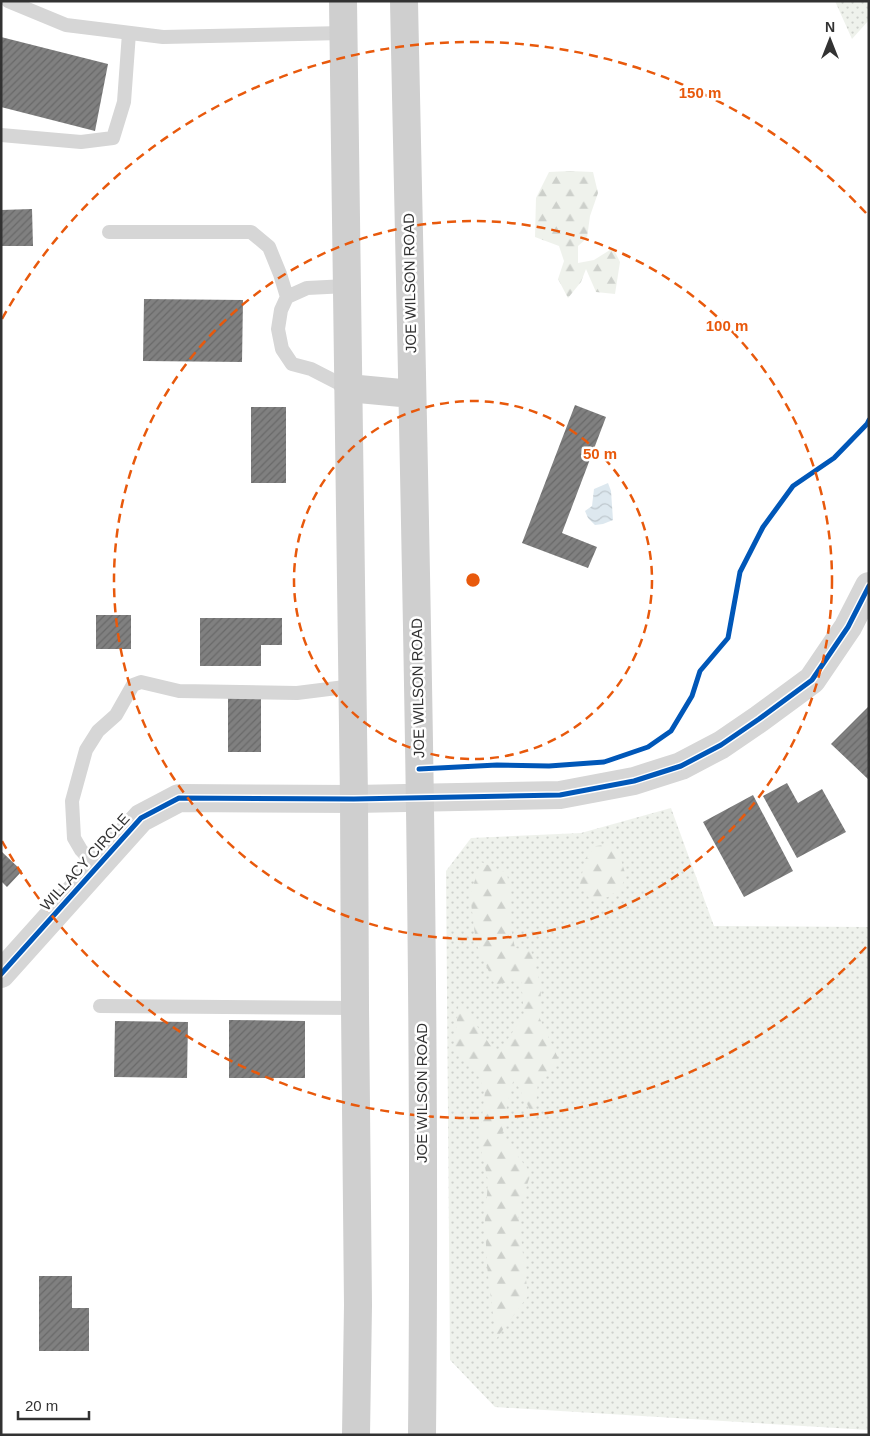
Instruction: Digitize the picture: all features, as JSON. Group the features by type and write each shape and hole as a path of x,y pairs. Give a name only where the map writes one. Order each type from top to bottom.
{"main road":[{"path":"343,1 353,686 358,1305 356,1435"},
{"name":"JOE WILSON ROAD","path":"404,1 420,798 424,1305 422,1435"},
{"path":"348,388 412,394"}],"street":[{"name":"WILLACY CIRCLE","path":"1,974 141,818 179,798 354,799 560,796 634,781 681,766 721,745 812,680 848,627 869,586"}],"lane":[{"path":"8,1 66,25 163,37 343,33"},
{"path":"1,135 81,142 113,138 124,102 129,32"},
{"path":"109,232 251,232 269,247 287,297"},
{"path":"347,286 307,288 287,297 281,310 278,329 282,349 292,364 311,369 348,388"},
{"path":"97,867 81,850 74,838 72,801 86,750 98,731 116,715 134,685 140,682 179,691 297,693 353,686"},
{"path":"100,1006 355,1008"}],"green space":[{"path":"835,1 869,1 869,20 852,39"},
{"path":"549,172 593,172 598,193 590,216 587,238 578,246 578,263 594,260 613,248 620,262 615,294 596,292 586,269 581,282 568,298 558,279 564,261 559,246 535,237 536,198"},
{"path":"671,808 714,926 869,927 869,1430 495,1407 450,1360 446,871 471,838 581,833"},
{"path":"613,844 626,876 621,888 608,897 591,901 580,884 585,859 596,846"},
{"path":"481,862 507,873 510,893 510,924 515,948 531,951 541,986 540,1019 559,1060 538,1081 535,1120 514,1078 507,1105 502,1136 531,1173 518,1212 528,1296 496,1339 487,1266 485,1221 488,1181 479,1140 485,1092 476,1070 454,1049 459,1000 497,1055 524,1015 521,979 495,985 476,943 470,895"}],"water":[{"path":"608,483 611,491 613,520 595,525 588,518 585,511 592,506 594,489"}],"building":[{"path":"1,37 108,64 95,131 1,107"},
{"path":"32,209 33,246 1,246 1,210"},
{"path":"144,299 243,300 242,362 143,361"},
{"path":"575,405 606,417 562,533 597,547 588,568 522,543"},
{"path":"251,407 286,407 286,483 251,483"},
{"path":"96,615 131,615 131,649 96,649"},
{"path":"200,618 282,618 282,645 261,645 261,666 200,666"},
{"path":"228,698 261,698 261,752 228,752"},
{"path":"869,706 869,780 831,744"},
{"path":"787,783 798,803 822,789 846,832 797,858 763,796"},
{"path":"753,795 793,871 744,897 703,822"},
{"path":"1,851 22,871 7,887 1,881"},
{"path":"229,1020 305,1021 305,1078 229,1078"},
{"path":"115,1021 188,1022 187,1078 114,1077"},
{"path":"39,1276 72,1276 72,1308 89,1308 89,1351 39,1351"}],"cycle path":[{"path":"419,769 497,765 549,766 604,762 648,747 671,731 692,696 700,671 728,638 740,572 763,527 793,486 834,458 869,420"},
{"path":"1,974 141,818 179,798 354,799 560,795 634,781 681,766 721,745 812,680 848,627 869,586"}]}
